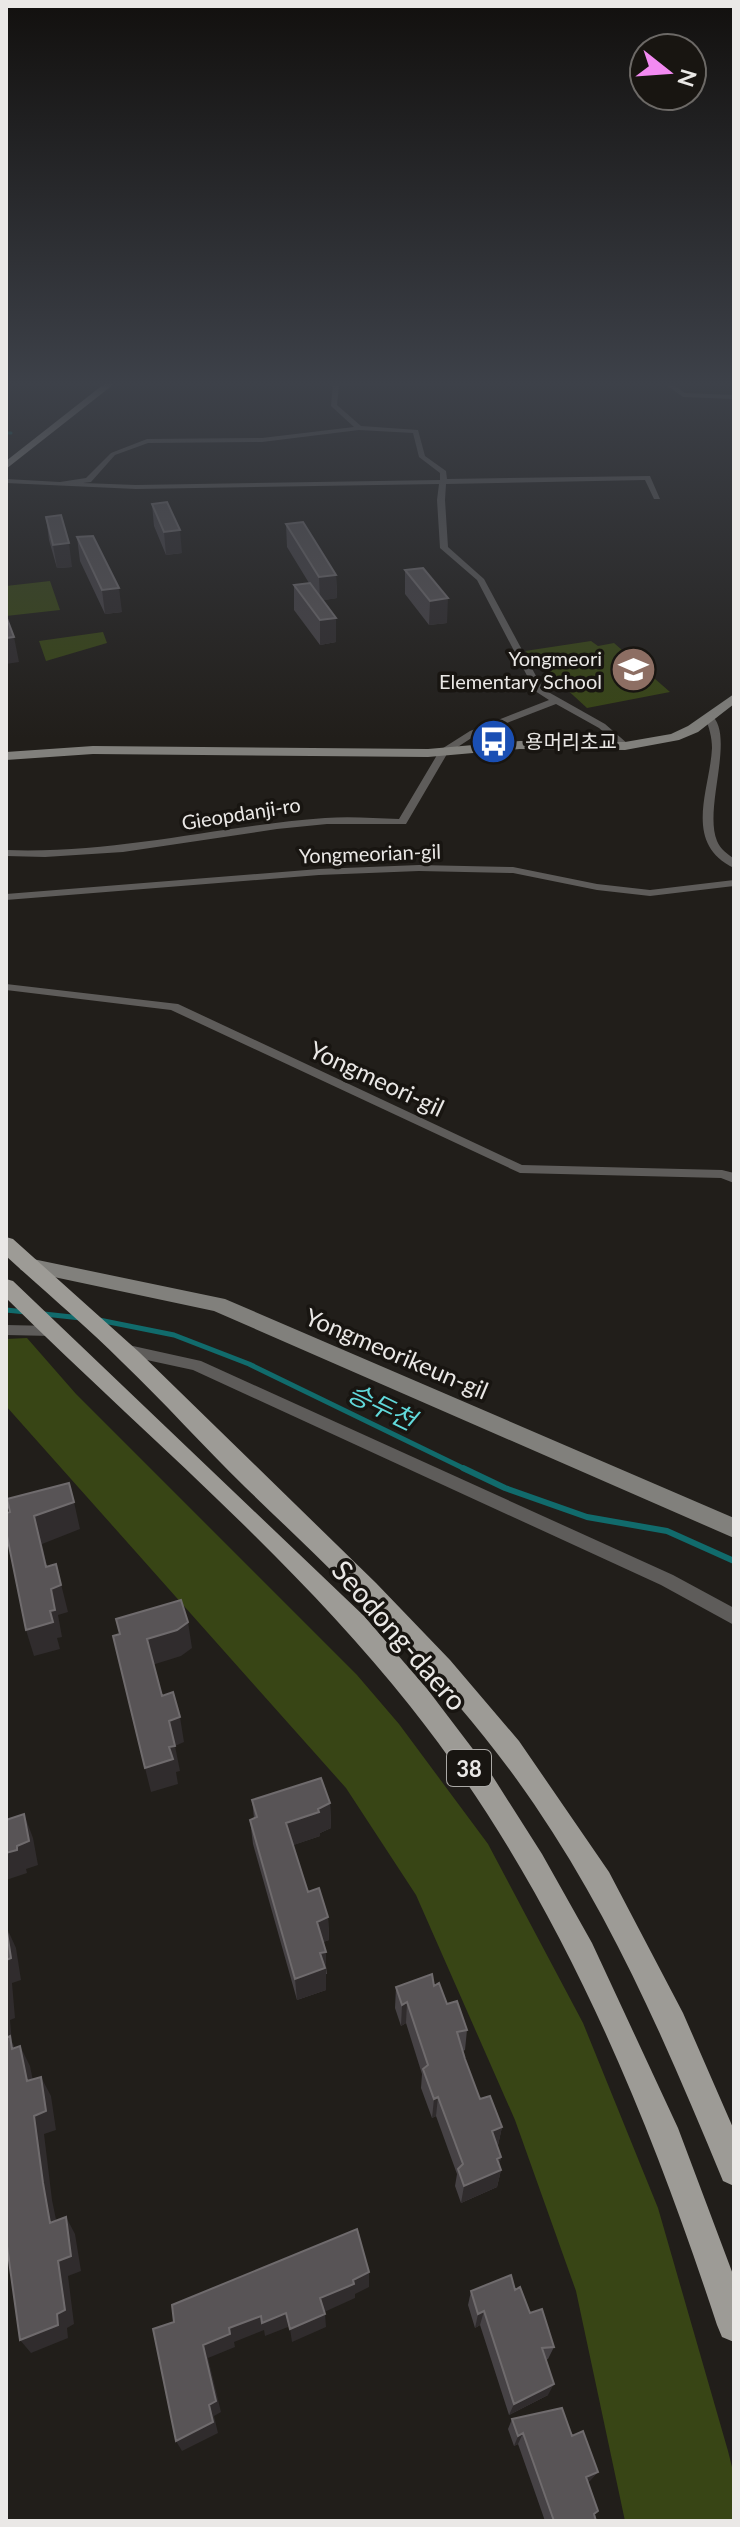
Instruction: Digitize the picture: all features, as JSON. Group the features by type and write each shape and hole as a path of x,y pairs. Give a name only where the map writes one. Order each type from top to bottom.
{"main road":[{"name":"Seodong-daero","path":"6,1244 119,1346 229,1458 390,1612 454,1681 542,1793 626,1927 709,2102 734,2170"},
{"name":"Seodong-daero","path":"6,1286 356,1625 436,1721 491,1800 599,1988 637,2068 692,2203 734,2325"}],"street":[{"path":"441,502 444,548 480,579 539,691 602,726 625,746"},
{"path":"6,756 93,750 443,752 520,745 625,746 674,737 710,717 734,698"},
{"path":"443,752 473,733 555,701"},
{"path":"710,717 718,731 718,750 705,804 712,844 734,865"},
{"name":"Gieopdanji-ro","path":"6,853 45,856 120,850 317,821 402,822 443,752"},
{"name":"Yongmeorian-gil","path":"6,897 218,879 419,868 513,870 597,887 650,893 734,883"},
{"name":"Yongmeori-gil","path":"6,987 174,1007 520,1169 722,1174 734,1178"},
{"name":"Yongmeorikeun-gil","path":"34,1271 218,1304 734,1528"},
{"path":"6,1330 47,1327"},
{"path":"119,1346 196,1365 667,1580 734,1617"}],"green space":[{"path":"50,581 60,610 6,616 6,586"},
{"path":"103,632 107,643 46,661 39,641"},
{"path":"591,641 598,646 614,643 670,692 587,708 525,651"},
{"path":"27,1338 76,1394 357,1675 399,1724 488,1844 583,2023 658,2208 734,2475 734,2521 625,2521 576,2291 515,2120 416,1895 346,1788 6,1406 6,1339"}],"building":[{"path":"167,502 180,530 164,532 152,504"},
{"path":"61,515 69,543 53,545 46,517"},
{"path":"303,522 336,575 319,577 286,524"},
{"path":"93,536 119,588 102,590 77,537"},
{"path":"423,568 448,598 430,601 405,570"},
{"path":"310,583 336,618 320,620 294,585"},
{"path":"6,616 14,637 6,638"},
{"path":"69,1483 74,1502 34,1516 46,1567 56,1564 61,1585 51,1589 55,1610 50,1611 53,1622 26,1630 6,1531 6,1513 10,1512 7,1499"},
{"path":"181,1600 188,1622 177,1630 147,1639 162,1696 173,1692 180,1717 169,1721 175,1746 169,1747 173,1759 145,1768 113,1636 120,1634 116,1619"},
{"path":"321,1778 330,1803 318,1809 319,1812 286,1823 308,1892 319,1888 328,1917 317,1922 326,1952 320,1953 325,1968 295,1979 250,1820 257,1817 252,1800"},
{"path":"24,1814 29,1841 17,1846 17,1850 6,1853 6,1820"},
{"path":"6,1926 11,1958 6,1960"},
{"path":"432,1974 434,1986 439,1983 447,2004 457,2001 467,2030 457,2032 465,2059 480,2099 490,2096 502,2127 492,2131 501,2157 497,2159 501,2170 464,2186 458,2169 463,2164 438,2097 434,2099 423,2069 428,2065 407,2002 402,2005 396,1987"},
{"path":"10,2036 12,2049 20,2046 27,2081 41,2077 46,2111 34,2116 43,2183 50,2223 66,2217 71,2256 58,2261 65,2310 57,2314 58,2325 20,2340 6,2239 6,2038"},
{"path":"357,2229 369,2272 353,2280 354,2284 320,2298 325,2314 290,2329 286,2313 262,2323 261,2316 229,2328 230,2334 203,2345 216,2401 209,2405 213,2422 176,2441 153,2329 174,2322 172,2305"},
{"path":"511,2275 515,2290 520,2287 530,2313 542,2309 554,2347 542,2348 554,2384 514,2404 484,2311 478,2314 471,2291"},
{"path":"562,2408 572,2436 583,2431 598,2472 586,2477 598,2511 594,2514 596,2521 554,2521 523,2433 518,2436 512,2419"}],"waterway":[{"name":"승두천","path":"6,1310 26,1312"},
{"name":"승두천","path":"44,1314 81,1318"},
{"name":"승두천","path":"99,1320 174,1335 249,1364 467,1470"},
{"name":"승두천","path":"463,1468 505,1488 587,1517 667,1531 734,1561"}],"place":[{"name":"Yongmeori Elementary School","path":"633,669"},
{"name":"용머리초교","path":"494,741"}]}
